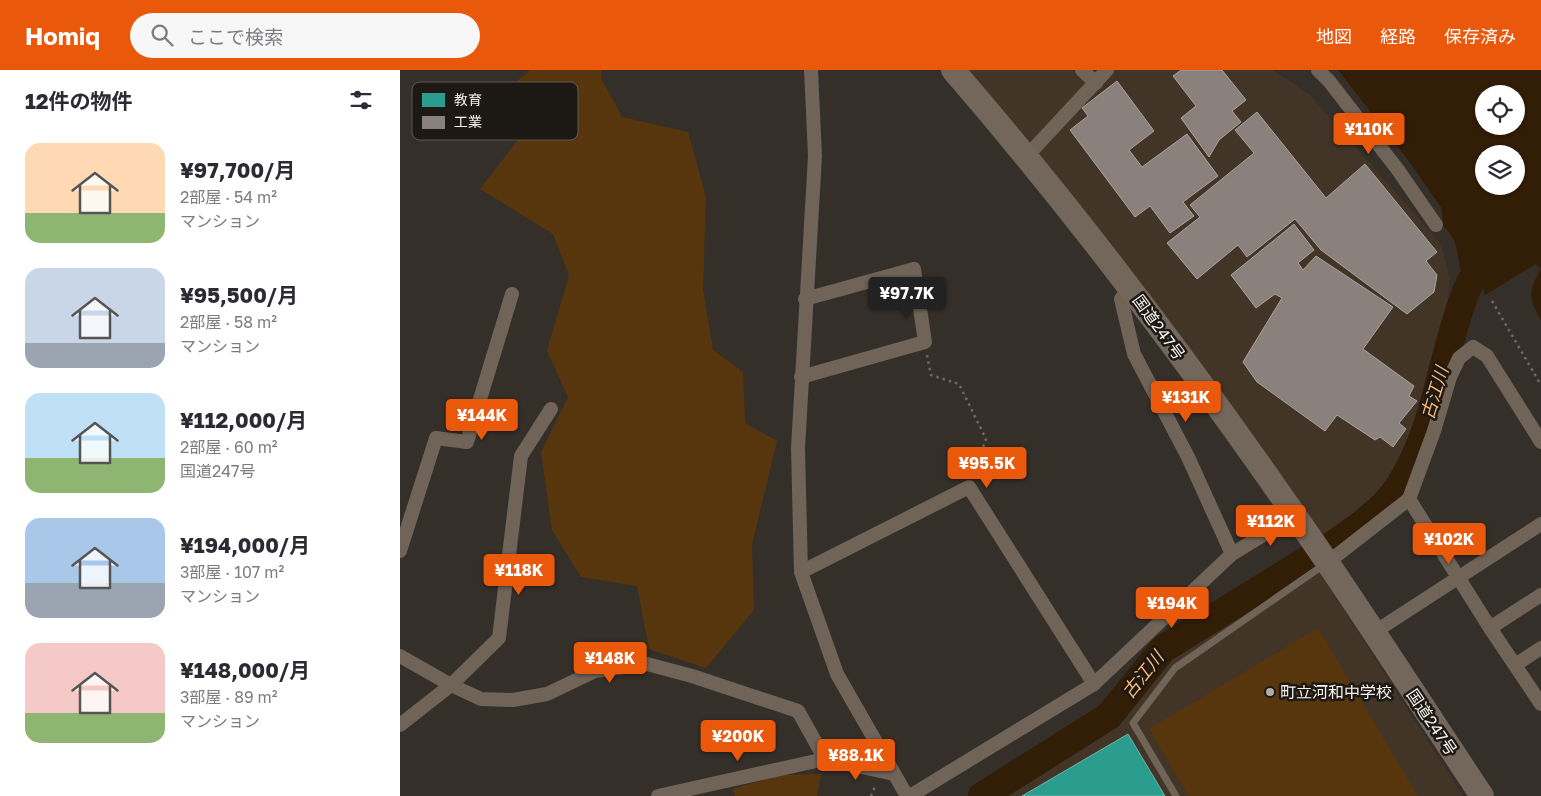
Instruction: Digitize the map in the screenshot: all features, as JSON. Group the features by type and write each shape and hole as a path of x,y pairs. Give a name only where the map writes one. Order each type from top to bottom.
{"highway":[{"name":"国道247号","path":"953,70 1027,156 1130,288 1327,563 1482,796"}],"street":[{"path":"811,70 815,156 805,299 798,448 801,572 837,674 894,774 909,796 1094,684 1232,554 1294,516"},
{"path":"1082,70 1096,83"},
{"path":"1027,156 1107,70"},
{"path":"1318,70 1329,81 1398,170 1436,225"},
{"path":"801,377 925,342 914,269 805,299"},
{"path":"1130,288 1120,299 1134,354 1188,458 1232,554"},
{"path":"400,551 436,438 466,442 512,294"},
{"path":"1327,563 1409,498 1434,431 1450,377 1459,358 1473,347 1487,356 1541,442"},
{"path":"400,725 451,685 499,638 522,456 551,409"},
{"path":"801,572 969,487 1094,684"},
{"path":"1409,498 1490,628 1541,704"},
{"path":"1373,633 1541,524"},
{"path":"1490,628 1541,595"},
{"path":"1515,665 1541,648"},
{"path":"400,656 451,685 481,699 513,700 547,694 595,671 647,664 692,676 798,711 825,759"},
{"path":"658,796 825,759 894,774"}],"lane":[{"path":"1176,796 1133,723 1176,668 1327,563"}],"path":[{"path":"1492,301 1541,385"},
{"path":"925,342 931,375 959,384 986,439 969,487"}],"shaded area":[{"path":"530,70 601,70 601,78 622,117 688,132 706,197 703,289 713,350 743,372 745,423 777,441 752,544 754,610 706,668 649,649 637,586 581,577 552,530 541,452 568,397 547,351 569,275 553,234 480,189 518,140 578,140 578,82 516,82"},
{"path":"965,70 1273,70 1309,94 1441,244 1450,279 1444,334 1411,445 1392,481 1365,512 1325,537 1135,283"},
{"path":"1338,70 1541,70 1541,269 1536,264 1485,295 1477,269 1460,269 1454,240 1443,226 1442,209 1411,164"},
{"path":"1541,269 1541,320 1534,306 1531,294"},
{"name":"町立河和中学校","path":"1313,562 1463,796 1003,796 1120,722 1167,662"},
{"path":"1318,628 1418,796 1189,796 1149,729"},
{"path":"821,774 817,796 735,796 732,789 782,775"}],"building: 教育":[{"path":"1128,734 1165,796 1022,796"}],"building: 工業":[{"path":"1181,70 1222,70 1246,100 1232,111 1241,122 1219,140 1209,157 1181,118 1196,106 1173,76"},
{"path":"1117,81 1154,131 1129,150 1142,167 1187,134 1218,176 1183,202 1194,216 1170,233 1150,206 1135,217 1070,130 1088,116 1082,108"},
{"path":"1257,112 1326,198 1365,164 1437,252 1426,261 1437,275 1434,292 1407,314 1321,250 1295,219 1247,257 1238,245 1197,279 1167,243 1200,217 1190,205 1254,153 1235,130"},
{"path":"1294,224 1314,250 1298,263 1303,270 1316,256 1393,307 1363,349 1414,386 1409,396 1417,401 1399,423 1406,429 1393,447 1380,437 1375,440 1337,415 1325,431 1257,382 1243,362 1282,298 1275,294 1256,308 1231,275"}],"waterway":[{"name":"古江川","path":"1331,546 1383,506 1397,489 1410,467 1429,421 1464,296 1477,269"},
{"name":"古江川","path":"982,796 1109,716 1163,649 1307,560"}],"place":[{"name":"町立河和中学校","path":"1270,692"}]}
